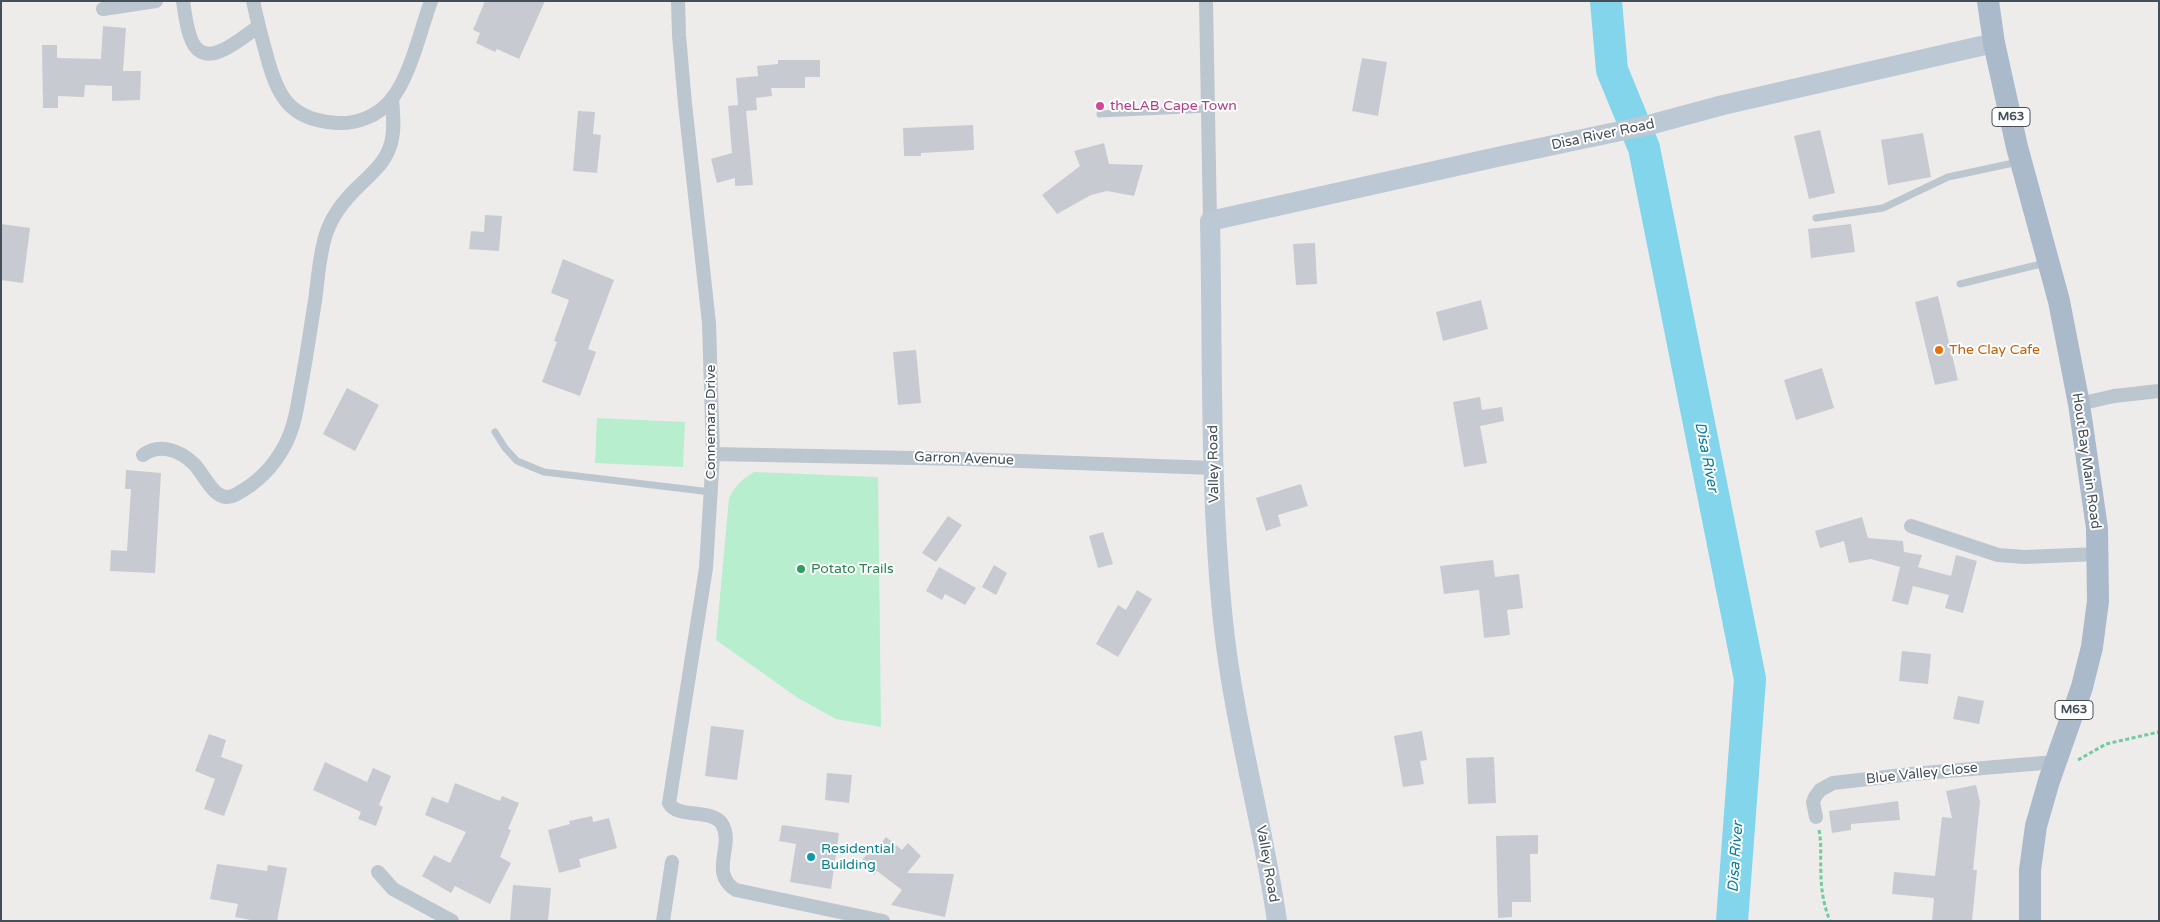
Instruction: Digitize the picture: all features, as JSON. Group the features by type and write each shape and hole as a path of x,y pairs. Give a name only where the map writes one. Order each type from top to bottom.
{"main road":[{"name":"Hout Bay Main Road","path":"1988,1 1994,43 2021,162 2059,301 2079,404 2098,528 2098,601 2092,647 2082,687 2052,771 2033,844 2029,894 2030,921"}],"street":[{"path":"103,9 156,1"},
{"path":"183,1 190,37 193,44 203,54 211,55 226,49 259,26"},
{"path":"253,1 272,76 288,105 297,112 324,122 349,124 377,112 392,98 406,73 431,1"},
{"name":"Connemara Drive","path":"678,1 685,104 709,323 713,454 705,577 669,801 671,807 677,810 714,818 723,826 724,877 727,883 736,890 883,921"},
{"name":"Valley Road","path":"1206,1 1216,543 1225,632 1236,706 1263,833 1277,921"},
{"name":"Disa River Road","path":"1210,221 1649,125 1723,105 1994,43"},
{"path":"143,455 154,448 177,453 194,464 216,493 227,497 233,496 246,488 275,462 292,430 304,372 317,278 326,232 340,208 386,156 392,142 394,125 392,98"},
{"path":"2079,404 2114,396 2159,391"},
{"name":"Garron Avenue","path":"713,454 965,459 1214,468"},
{"path":"1911,526 1998,555 2024,557 2098,554"},
{"name":"Blue Valley Close","path":"1816,817 1813,802 1815,797 1820,790 1833,784 1912,774 2052,771"},
{"path":"663,921 672,862"},
{"path":"378,872 393,889 452,921"}],"lane":[{"path":"1100,114 1208,109"},
{"path":"1816,218 1883,208 1948,177 2021,162"},
{"path":"1960,284 2048,263"},
{"path":"495,432 505,448 517,461 544,472 711,492"}],"path":[{"path":"2052,771 2078,760 2106,744 2159,732"},
{"path":"1816,817 1822,844 1821,873 1824,905 1830,921"}],"green space":[{"path":"597,418 685,422 683,467 595,463"},
{"name":"Potato Trails","path":"754,472 878,477 881,727 836,719 798,698 716,640 729,498 739,483"}],"building":[{"path":"485,1 545,1 519,59 497,49 495,52 476,43 480,33 473,30"},
{"path":"103,26 126,28 123,71 141,71 140,100 112,101 112,86 85,85 84,97 58,96 58,108 43,108 42,45 57,45 57,58 101,59"},
{"path":"1362,58 1387,62 1378,116 1352,111"},
{"path":"778,60 820,60 820,77 805,77 805,88 771,88 772,96 756,98 757,110 746,111 753,185 735,186 735,178 717,183 711,159 732,153 728,106 738,105 736,78 758,76 757,66 778,64"},
{"path":"578,111 595,112 593,134 601,135 597,173 573,171"},
{"path":"973,125 974,150 921,153 921,156 904,156 903,128"},
{"path":"1820,130 1835,193 1809,199 1794,136"},
{"path":"1923,133 1931,177 1888,185 1881,140"},
{"path":"1104,143 1109,164 1143,165 1134,196 1107,191 1091,195 1057,214 1042,195 1080,166 1074,151"},
{"path":"485,215 502,216 499,251 469,249 471,231 484,232"},
{"path":"1,224 30,228 23,283 1,280"},
{"path":"1851,224 1855,252 1811,258 1808,229"},
{"path":"1315,243 1317,284 1296,285 1293,244"},
{"path":"563,259 614,280 588,349 596,352 580,396 542,382 557,342 554,341 569,300 551,293"},
{"name":"The Clay Cafe","path":"1938,296 1958,380 1935,385 1915,302"},
{"path":"1481,300 1488,329 1443,341 1436,312"},
{"path":"916,350 921,403 898,405 893,352"},
{"path":"1822,368 1834,408 1796,420 1784,380"},
{"path":"347,388 379,405 355,451 323,434"},
{"path":"1480,397 1482,410 1502,407 1504,421 1480,426 1487,463 1464,467 1453,402"},
{"path":"126,470 161,473 155,573 110,571 111,550 127,551 131,489 125,489"},
{"path":"1301,484 1308,506 1278,515 1281,526 1266,531 1256,498"},
{"path":"948,516 962,525 936,562 922,553"},
{"path":"1862,517 1868,538 1903,541 1904,552 1922,555 1918,567 1951,576 1956,555 1977,561 1963,613 1945,608 1949,595 1913,586 1908,605 1892,601 1900,567 1871,559 1849,563 1844,541 1820,548 1815,531"},
{"path":"1103,532 1113,564 1098,568 1089,536"},
{"path":"1493,560 1495,577 1519,574 1523,608 1507,610 1510,635 1484,638 1479,590 1444,594 1440,566"},
{"path":"994,565 1007,573 996,595 982,587"},
{"path":"939,567 976,588 965,605 945,594 942,600 926,591"},
{"path":"1137,590 1152,599 1118,657 1096,644 1118,605 1126,610"},
{"path":"1902,651 1931,654 1928,684 1899,681"},
{"path":"1958,696 1984,701 1979,724 1953,719"},
{"path":"711,726 744,730 737,780 705,776"},
{"path":"1422,731 1427,760 1420,761 1424,784 1403,787 1394,736"},
{"path":"209,734 226,740 221,757 243,765 224,816 204,809 215,779 195,771"},
{"path":"1494,757 1496,803 1468,804 1466,758"},
{"path":"325,762 367,782 373,768 391,776 379,805 383,807 376,826 358,819 361,812 313,790"},
{"path":"827,773 852,775 849,803 825,800"},
{"path":"455,783 500,801 502,796 519,803 508,829 511,830 500,857 511,863 490,904 455,886 451,893 422,876 434,855 450,863 466,832 425,815 432,797 448,803"},
{"path":"1976,785 1980,802 1973,870 1977,870 1972,921 1932,921 1934,898 1892,894 1894,872 1935,876 1942,817 1952,818 1946,791"},
{"path":"1898,801 1900,820 1851,824 1851,830 1832,833 1829,811"},
{"path":"592,816 593,822 609,818 617,848 579,859 581,867 559,873 548,830 570,824 569,821"},
{"name":"Residential Building","path":"782,825 839,833 831,889 790,882 796,844 779,841"},
{"path":"1538,835 1538,854 1530,854 1531,902 1512,902 1512,917 1498,918 1496,836"},
{"path":"886,837 902,850 908,843 921,856 907,873 954,874 945,917 891,905 902,890 877,871 874,875 859,864 874,845 878,848"},
{"path":"217,864 267,871 268,865 287,868 277,921 256,921 235,917 238,904 210,899"},
{"path":"513,885 551,888 548,921 510,921"}],"waterway":[{"name":"Disa River","path":"1606,1 1612,70 1644,148 1750,679 1732,921"}],"place":[{"name":"theLAB Cape Town","path":"1100,106"},
{"name":"The Clay Cafe","path":"1939,350"},
{"name":"Potato Trails","path":"801,569"},
{"name":"Residential Building","path":"811,857"}]}
